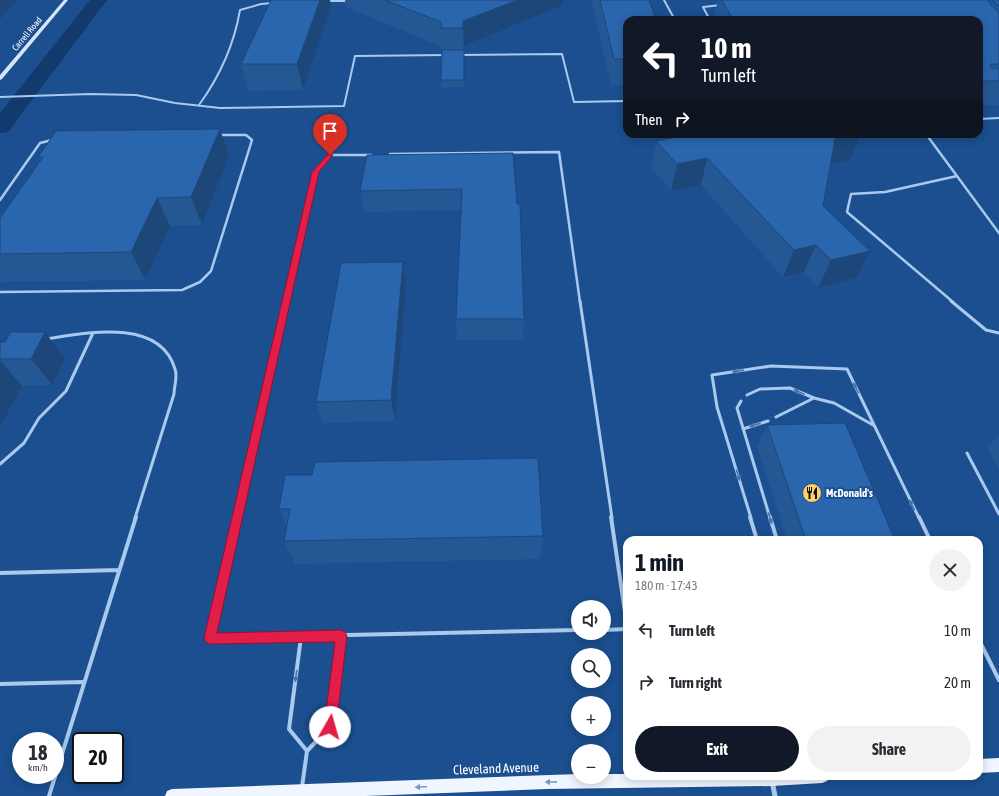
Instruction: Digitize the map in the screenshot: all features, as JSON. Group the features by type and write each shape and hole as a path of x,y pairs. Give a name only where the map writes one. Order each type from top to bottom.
{"main road":[{"path":"983,766 999,765"},
{"name":"Cleveland Avenue","path":"172,796 547,782 659,780"}],"street":[{"name":"Carrell Road","path":"0,78 66,0"},
{"path":"772,780 776,796"}],"lane":[{"path":"664,0 673,16"},
{"path":"319,1 349,1"},
{"path":"200,105 226,60 238,26 240,10 260,4 275,3"},
{"path":"708,16 703,7 723,5"},
{"path":"456,55 562,54 574,102 623,101"},
{"path":"0,97 90,94 136,95 175,103 220,108 344,106 355,56 448,56"},
{"path":"983,119 999,118"},
{"path":"0,292 182,290 200,282 211,271 252,140 246,135 214,135"},
{"path":"929,138 999,233"},
{"path":"0,200 40,144 59,139"},
{"path":"385,154 560,152 623,598"},
{"path":"377,154 330,155 315,172 210,638 571,630"},
{"path":"957,176 885,192 851,194 848,212 986,330 999,333"},
{"path":"41,340 93,333 124,332 153,339 167,352 176,372 174,394 83,682 49,796"},
{"path":"0,464 24,443 39,418 66,391 93,333"},
{"path":"756,536 717,407 712,375 771,366 847,369 928,536"},
{"path":"747,395 760,389 790,388 814,398 834,403 873,425"},
{"path":"776,417 814,398"},
{"path":"741,401 737,408 776,536"},
{"path":"743,429 768,421"},
{"path":"967,453 999,514"},
{"path":"0,573 119,570"},
{"path":"611,630 623,629"},
{"path":"302,791 307,751 330,727 341,636"},
{"path":"301,637 289,730 307,751"},
{"path":"983,648 999,680"},
{"path":"0,684 83,682"}],"building":[{"path":"271,0 320,0 297,64 241,64"},
{"path":"385,0 518,0 463,21 463,28 441,28 441,22"},
{"path":"600,0 649,0 655,16 623,16 623,59 614,59"},
{"path":"722,0 989,0 989,3 999,13 999,64 991,64 990,67 992,69 999,68 999,81 983,81 983,16 731,16"},
{"path":"992,0 999,0 999,6"},
{"path":"442,50 464,50 464,80 441,80"},
{"path":"220,129 191,197 157,198 131,252 0,254 0,218 43,157 38,157 56,131"},
{"path":"671,138 840,138 835,139 823,206 870,251 831,260 816,245 794,250 707,158 677,164 656,141"},
{"path":"513,153 517,204 520,204 524,319 456,319 462,189 360,191 367,155"},
{"path":"403,262 391,400 316,402 341,263"},
{"path":"11,332 45,332 31,359 0,359 0,342 5,342"},
{"name":"McDonald's","path":"845,423 893,536 805,536 767,425"},
{"path":"538,458 543,536 284,541 290,509 279,509 285,475 312,475 315,462"}],"waterway":[{"path":"0,127 99,0"}],"place":[{"name":"McDonald's","path":"812,493"}],"route":[{"path":"330,155 315,172 210,638 341,636 330,727"}]}
